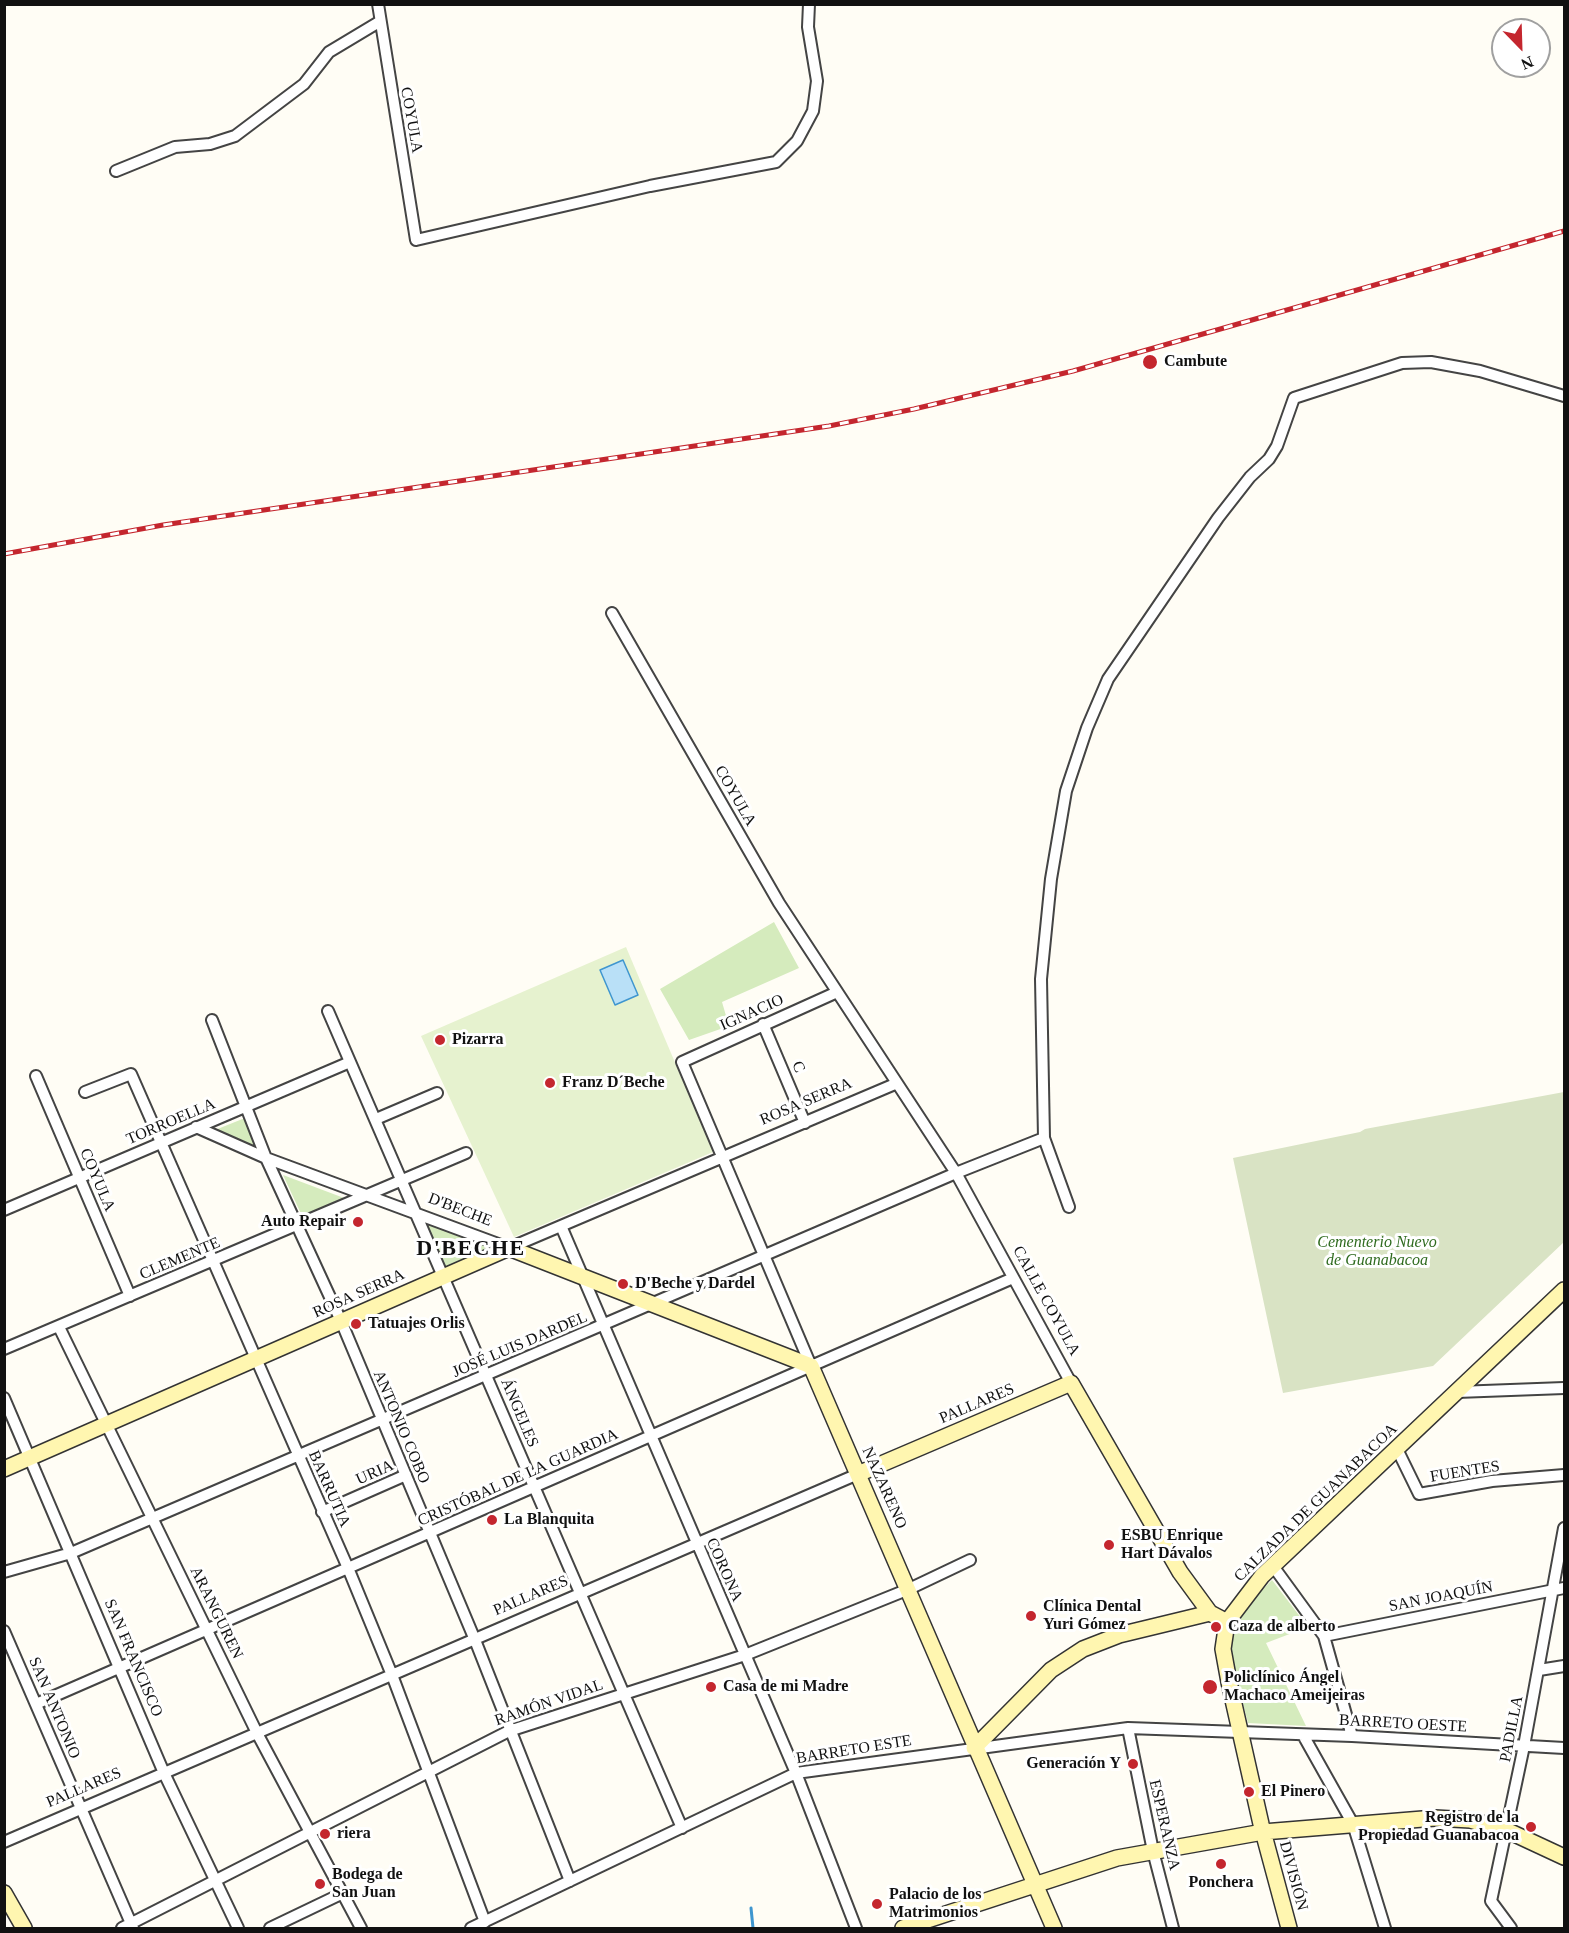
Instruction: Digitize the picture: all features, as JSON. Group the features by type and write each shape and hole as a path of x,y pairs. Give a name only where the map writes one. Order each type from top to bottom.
{"street":[{"name":"COYULA","path":"378,4 379,22 416,240 650,186 776,162 797,141 813,111 817,81 808,27 809,4"},
{"path":"116,171 175,147 210,144 235,136 304,84 329,52 379,22"},
{"path":"1069,1207 1044,1138 1041,979 1050,890 1066,791 1087,728 1108,679 1224,510 1273,453 1294,398 1402,363 1431,362 1480,371 1564,396"},
{"name":"COYULA","path":"612,613 779,903 835,993"},
{"name":"IGNACIO","path":"682,1062 835,993"},
{"name":"CALLE COYULA","path":"835,993 956,1173 1071,1383 1180,1572 1210,1613 1227,1622"},
{"name":"ÁNGELES","path":"328,1011 682,1828"},
{"name":"ANTONIO COBO","path":"212,1020 266,1158 341,1321 381,1421 475,1640 570,1881"},
{"name":"C","path":"763,1024 805,1123"},
{"name":"TORROELLA","path":"4,1210 350,1062"},
{"name":"NAZARENO","path":"682,1062 909,1589 974,1748 1054,1929"},
{"name":"BARRUTIA","path":"85,1092 131,1074 348,1568 392,1675 485,1922"},
{"name":"COYULA","path":"36,1076 130,1296"},
{"name":"ROSA SERRA","path":"4,1469 443,1276 896,1084"},
{"path":"376,1119 437,1094"},
{"name":"D'BECHE","path":"196,1127 266,1158 417,1212 812,1366"},
{"name":"JOSÉ LUIS DARDEL","path":"4,1572 71,1553 956,1173 1044,1138"},
{"name":"CLEMENTE","path":"7,1348 466,1153"},
{"name":"CORONA","path":"561,1226 796,1773 856,1929"},
{"name":"CRISTÓBAL DE LA GUARDIA","path":"36,1704 1013,1278"},
{"name":"CALZADA DE GUANABACOA","path":"1263,1832 1239,1731 1223,1649 1230,1614 1273,1566 1564,1290"},
{"name":"ARANGUREN","path":"58,1327 208,1630 256,1733 361,1929"},
{"path":"4,1336 7,1348"},
{"name":"PALLARES","path":"4,1842 1071,1383"},
{"path":"1457,1392 1564,1388"},
{"name":"SAN FRANCISCO","path":"4,1398 121,1667 164,1773 238,1929"},
{"name":"FUENTES","path":"1397,1449 1419,1494 1492,1482 1564,1475"},
{"name":"URIA","path":"322,1512 406,1475"},
{"name":"PADILLA","path":"1511,1929 1491,1901 1539,1670 1559,1589 1564,1528"},
{"name":"RAMÓN VIDAL","path":"129,1927 509,1731 745,1655 909,1589 970,1560"},
{"path":"1273,1566 1324,1636 1352,1736"},
{"name":"SAN JOAQUÍN","path":"1324,1636 1559,1589"},
{"path":"974,1748 1051,1670 1083,1649 1119,1635 1210,1613"},
{"name":"SAN ANTONIO","path":"4,1631 82,1809 129,1927"},
{"path":"1539,1670 1564,1666"},
{"name":"BARRETO ESTE","path":"471,1929 796,1773 1128,1728 1239,1731"},
{"name":"ESPERANZA","path":"1128,1728 1153,1851 1173,1929"},
{"name":"BARRETO OESTE","path":"1239,1731 1564,1748"},
{"path":"1303,1735 1353,1824 1385,1929"},
{"path":"903,1929 1117,1858 1263,1832 1435,1818 1470,1820 1506,1830 1564,1857"},
{"name":"DIVISIÓN","path":"1263,1832 1288,1929"},
{"path":"4,1893 24,1929"},
{"path":"270,1929 341,1894"}],"green space":[{"path":"774,922 799,968 722,1002 729,1026 689,1040 660,989"},
{"name":"Franz D´Beche","path":"626,947 713,1152 514,1237 421,1036"},
{"name":"Cementerio Nuevo de Guanabacoa","path":"1564,1092 1564,1242 1433,1366 1283,1393 1233,1158 1360,1132 1365,1129"},
{"path":"245,1118 260,1152 210,1132"},
{"path":"283,1175 344,1198 303,1218"},
{"path":"424,1223 500,1248 446,1272"},
{"path":"1272,1580 1308,1627 1266,1643 1306,1726 1248,1723 1230,1653 1235,1623 1244,1608"}],"water":[{"path":"623,960 638,995 615,1005 600,970"}],"waterway":[{"path":"751,1908 753,1928"}],"railway":[{"path":"4,554 163,525 829,426 914,409 1073,371 1564,231"}],"place":[{"name":"Cambute","path":"1150,362"},
{"name":"Pizarra","path":"440,1040"},
{"name":"Franz D´Beche","path":"550,1083"},
{"name":"Auto Repair","path":"358,1222"},
{"name":"D'Beche y Dardel","path":"623,1284"},
{"name":"Tatuajes Orlis","path":"356,1324"},
{"name":"La Blanquita","path":"492,1520"},
{"name":"ESBU Enrique Hart Dávalos","path":"1109,1545"},
{"name":"Clínica Dental Yuri Gómez","path":"1031,1616"},
{"name":"Caza de alberto","path":"1216,1627"},
{"name":"Casa de mi Madre","path":"711,1687"},
{"name":"Policlínico Ángel Machaco Ameijeiras","path":"1210,1687"},
{"name":"Generación Y","path":"1133,1764"},
{"name":"El Pinero","path":"1249,1792"},
{"name":"Registro de la Propiedad Guanabacoa","path":"1531,1827"},
{"name":"riera","path":"325,1834"},
{"name":"Ponchera","path":"1221,1864"},
{"name":"Bodega de San Juan","path":"320,1884"},
{"name":"Palacio de los Matrimonios","path":"877,1904"}],"district":[{"name":"D'BECHE","path":"471,1249"}]}
